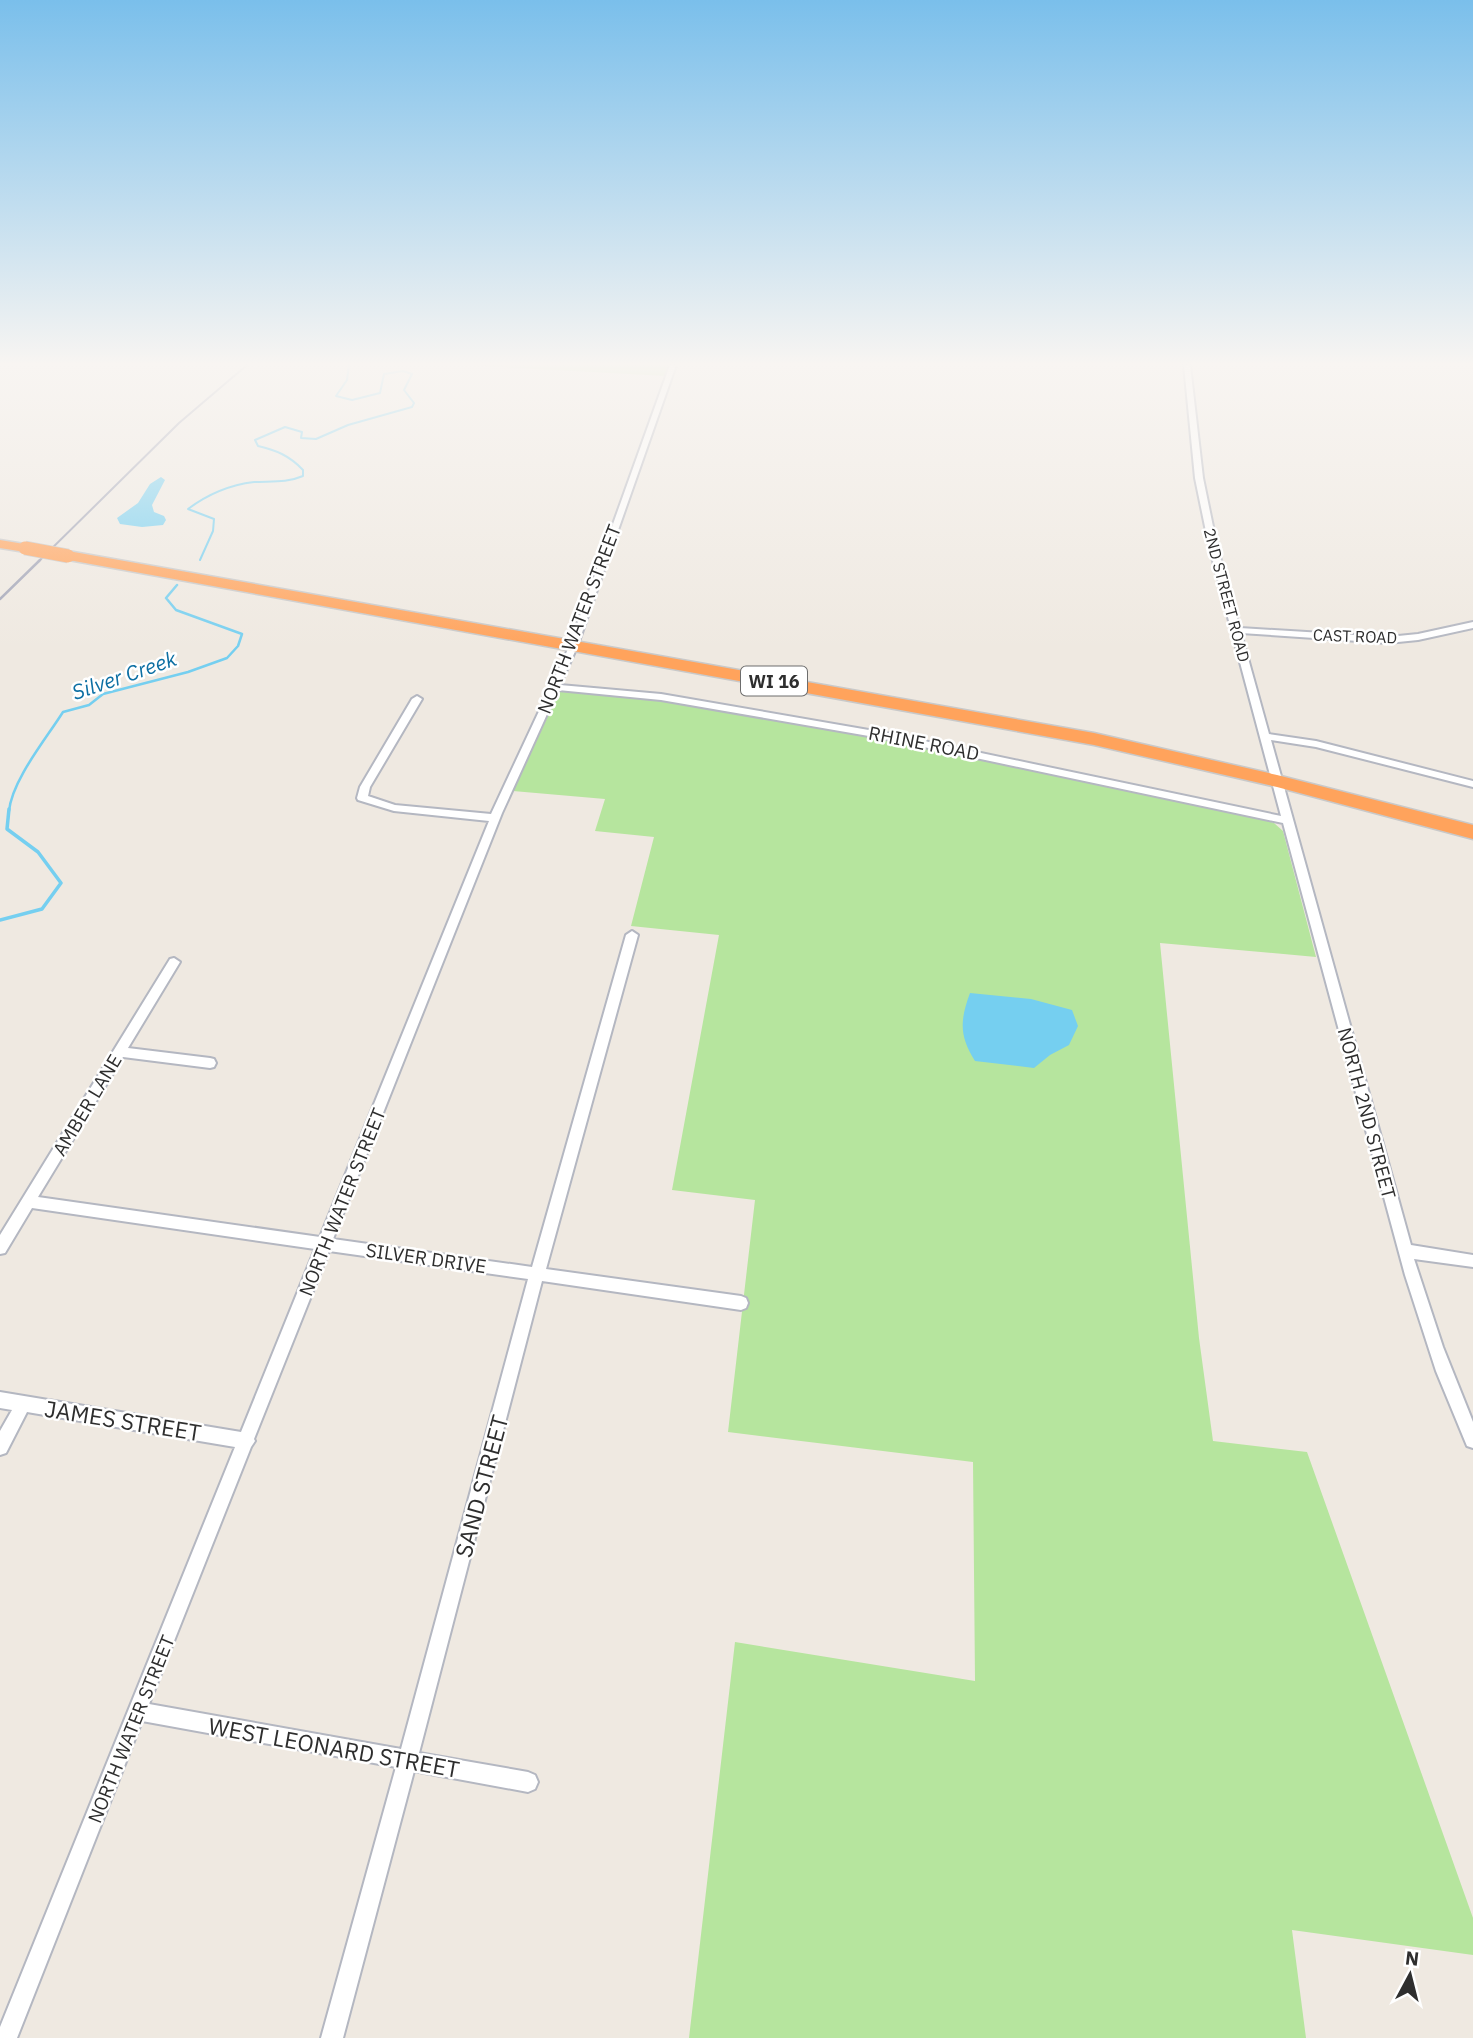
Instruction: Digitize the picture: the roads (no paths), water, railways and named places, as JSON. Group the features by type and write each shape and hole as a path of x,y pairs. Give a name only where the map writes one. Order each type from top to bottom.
{"highway":[{"name":"WI 16","path":"0,544 1025,726 1276,780 1473,832"}],"street":[{"name":"NORTH WATER STREET","path":"6,2038 495,818 573,647 639,460"},
{"name":"2ND STREET ROAD","path":"1198,460 1204,506 1276,780"},
{"name":"CAST ROAD","path":"1236,630 1388,640 1418,637 1473,625"},
{"name":"RHINE ROAD","path":"556,687 661,697 873,733 1289,821"},
{"path":"417,699 365,787 362,798 394,808 495,818"},
{"path":"1265,736 1326,747 1473,785"},
{"name":"NORTH 2ND STREET","path":"1276,780 1427,1328 1450,1391 1473,1440"},
{"name":"SAND STREET","path":"332,2038 537,1274 632,935"},
{"name":"AMBER LANE","path":"0,1248 174,962"},
{"path":"120,1052 210,1063"},
{"name":"SILVER DRIVE","path":"29,1202 741,1303"},
{"path":"1405,1251 1473,1261"},
{"name":"JAMES STREET","path":"0,1400 247,1441"},
{"path":"0,1447 23,1404"},
{"name":"WEST LEONARD STREET","path":"139,1711 528,1783"}],"water":[{"path":"161,477 165,480 152,505 154,512 164,516 166,520 163,525 142,527 120,524 117,518 138,503 150,484"},
{"path":"970,993 1031,999 1072,1010 1078,1026 1069,1045 1034,1068 975,1061 966,1044 963,1028 964,1012"}],"waterway":[{"path":"200,560 213,531 214,519 188,509 203,499 236,485 285,481 303,476 303,470 292,460"},
{"name":"Silver Creek","path":"9,811 11,799 23,773 63,712 89,705 103,694 188,672 227,658 238,646 242,634 176,610 166,598 177,585"},
{"name":"Silver Creek","path":"0,920 42,909 61,883 38,852 7,829 9,809"}],"railway":[{"path":"38,562 141,460"},
{"path":"0,599 40,560"}]}
